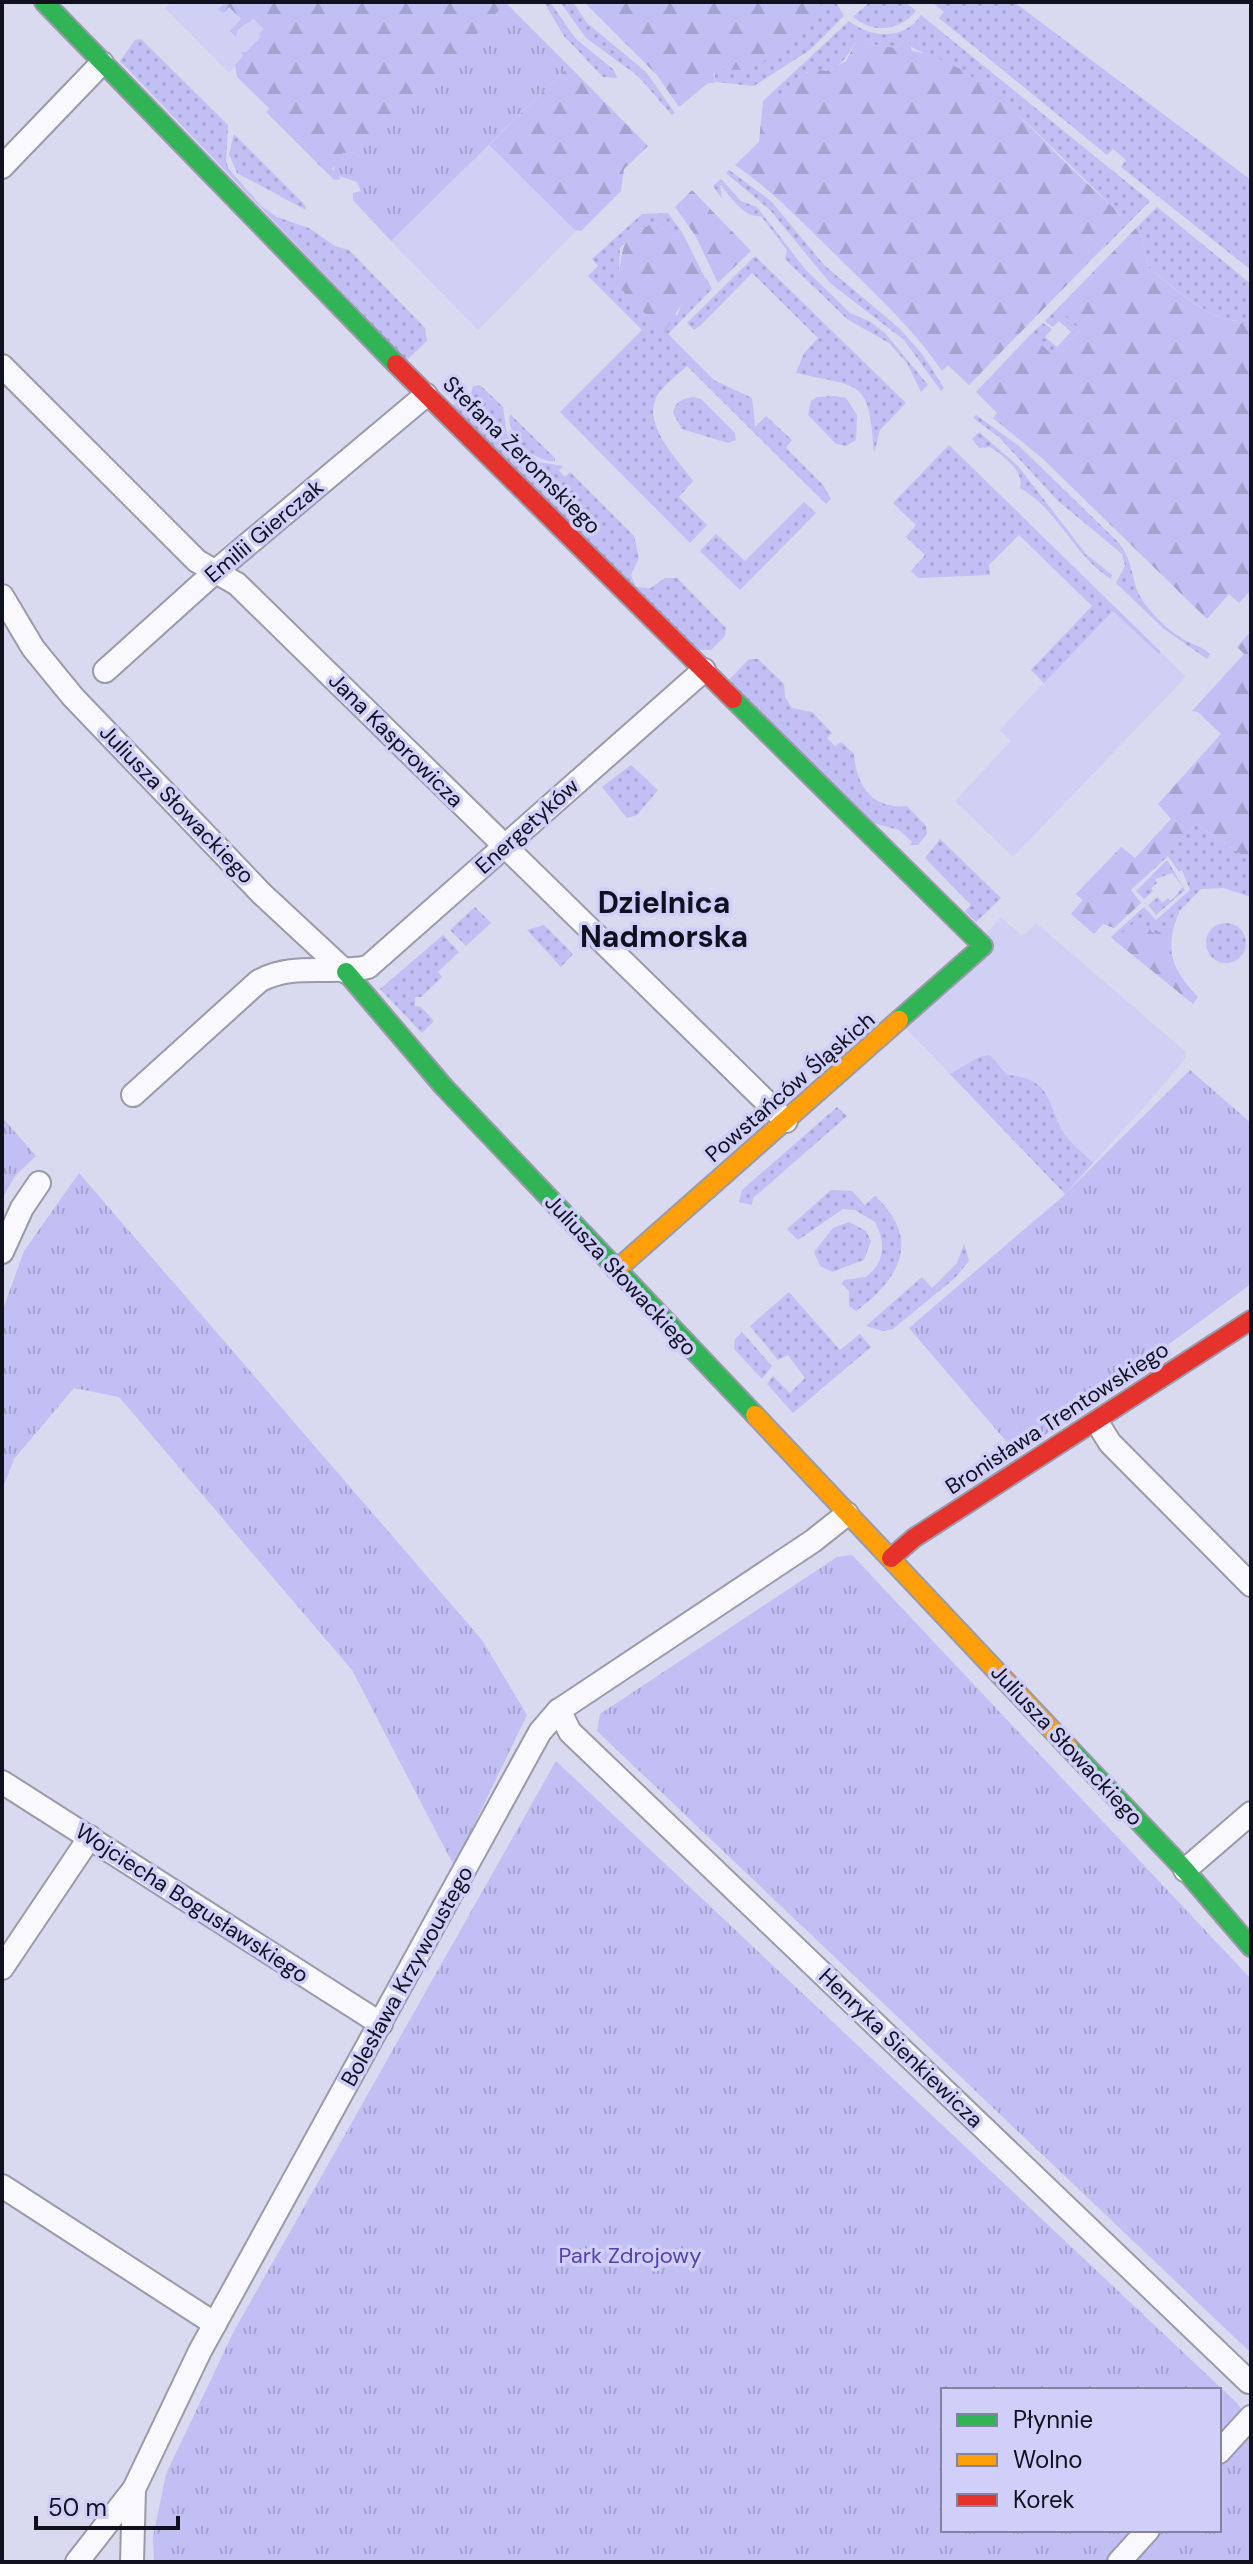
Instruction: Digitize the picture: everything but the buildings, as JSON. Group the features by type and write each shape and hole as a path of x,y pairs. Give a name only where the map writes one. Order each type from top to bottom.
{"street":[{"name":"Stefana Żeromskiego","path":"44,2 426,395 973,936"},
{"path":"2,167 102,63"},
{"name":"Jana Kasprowicza","path":"2,366 197,561 237,584 786,1121"},
{"name":"Emilii Gierczak","path":"105,671 216,571 426,395"},
{"name":"Juliusza Słowackiego","path":"2,596 28,640 73,697 262,894 346,972 444,1087 1185,1870 1251,1947"},
{"name":"Energetyków","path":"346,972 368,967 704,670"},
{"name":"Powstańców Śląskich","path":"616,1270 983,946 973,936"},
{"path":"133,1095 259,981 276,972 291,970 346,972"},
{"path":"2,1252 22,1208 39,1183"},
{"name":"Bronisława Trentowskiego","path":"891,1558 914,1538 1251,1320"},
{"path":"1097,1422 1110,1443 1251,1585"},
{"name":"Bolesława Krzywoustego","path":"132,2562 134,2489 215,2324 540,1732 559,1710 813,1541 847,1514"},
{"name":"Henryka Sienkiewicza","path":"559,1710 570,1732 1250,2386"},
{"name":"Wojciecha Bogusławskiego","path":"2,1782 381,2024"},
{"path":"1185,1870 1251,1813"},
{"path":"2,1968 90,1837"},
{"path":"2,2186 215,2324"},
{"path":"1221,2450 1251,2417"},
{"path":"77,2562 134,2489"},
{"path":"1119,2562 1146,2532"}],"shaded area":[{"path":"172,2 226,2 219,9 229,7 242,20 236,33 253,19 264,29 262,36 229,73 165,8"},
{"path":"489,145 577,230 478,330 391,241"},
{"path":"1114,606 1185,676 1184,679 1013,857 955,801 1011,741 1000,730"},
{"path":"1001,917 1022,936 1036,923 1186,1052 1186,1058 1065,1194 906,1028"}],"green space":[{"path":"226,2 506,3 407,108 358,152 344,153 332,169 341,179 334,180 267,113 269,108 237,77 235,65 243,56 241,52 246,52 261,37 259,34 264,29 253,19 238,30 236,37 230,31 241,19 229,7 223,13 218,9"},
{"path":"544,2 550,2 575,38 614,70 617,78 603,77 564,36"},
{"path":"560,2 573,2 587,23 646,72 675,113 672,115 638,76 586,38"},
{"path":"584,2 821,2 821,8 769,58 744,69 717,71 713,74 716,82 707,84 679,107 657,75"},
{"path":"821,2 836,2 844,16 810,50 754,86 716,82 714,72 821,8"},
{"path":"870,2 905,2 916,11 902,23 878,28 853,17"},
{"path":"932,2 1014,2 1251,180 1251,270 1121,167 1126,160 1113,149 1107,155 939,18 944,12"},
{"path":"506,3 569,66 391,241 353,200 353,193 361,191 357,182 333,174 335,161 343,153 358,152 398,110 407,107"},
{"path":"921,15 1150,201 1100,252 1122,216 1026,122 967,74 901,42 896,48 856,42 837,66 807,72 780,98 763,101 849,21 867,31 887,34 906,29"},
{"path":"141,39 228,125 226,161 229,169 260,205 277,217 309,228 335,246 349,250 425,328 427,341 407,360 120,61 135,40"},
{"path":"856,42 896,48 901,42 909,42 912,51 935,57 979,82 1000,98 1123,217 1099,252 969,385 948,365 942,371 919,340 879,297 788,208 735,165 759,142 763,101 781,93 809,72 826,71 846,61"},
{"path":"569,66 648,146 624,169 621,191 581,231 575,230 489,145"},
{"path":"234,134 305,205 306,210 237,173 229,154"},
{"path":"729,170 771,201 824,265 899,328 923,355 944,388 941,391 904,340 830,283 770,210 726,173"},
{"path":"721,179 741,201 757,207 805,269 850,313 869,321 885,333 928,385 921,392 907,363 889,343 847,319 785,259 787,250 761,216 743,210 720,185 722,199 713,186"},
{"path":"692,190 751,251 718,283 695,235 675,207"},
{"path":"1157,207 1251,284 1251,319 1225,319 1211,313 1149,268 1139,225"},
{"path":"668,213 683,234 673,237 656,222 642,228 620,248 619,270 677,316 681,305 703,292 706,277 712,289 668,334 714,380 752,398 755,427 766,416 792,440 786,448 823,485 831,499 826,504 687,366 662,389 653,409 654,420 664,442 693,481 679,497 707,525 690,543 560,412 642,330 588,276 598,266 592,259 642,214"},
{"path":"656,222 673,237 683,234 707,282 703,293 681,305 664,333 616,284 624,246 634,234"},
{"path":"1139,225 1149,268 1183,296 1211,313 1225,319 1251,319 1251,590 1239,603 1229,594 1207,619 1043,459 993,418 997,413 976,392 1031,334 1053,356 1063,352 1081,328 1058,308"},
{"path":"755,256 906,403 880,430 874,453 865,399 849,385 796,373 804,353 818,338 752,273 701,325 694,330 687,323"},
{"path":"1058,308 1081,328 1063,352 1053,357 1031,334 1043,323 1052,329 1045,337 1057,347 1071,332 1059,321 1053,327 1045,321"},
{"path":"480,385 503,407 507,435 532,461 563,466 559,471 565,477 570,472 634,536 639,558 631,575 636,587 651,588 665,578 677,578 726,628 725,636 711,650 698,650 452,406 460,399 464,400 462,397 467,392 471,394 473,386"},
{"path":"694,397 701,399 735,433 736,440 728,443 682,429 673,413 674,409 680,401"},
{"path":"817,397 846,398 857,415 856,440 846,446 836,444 808,415 811,401"},
{"path":"510,414 555,461 538,457 523,446 512,431"},
{"path":"976,415 1019,446 1117,541 1127,557 1145,604 1173,632 1210,654 1207,659 1164,629 1116,583 1125,566 1122,554 1057,500 999,437 973,418"},
{"path":"979,432 1018,466 1086,554 1112,575 1111,579 1087,558 1045,508 1020,488 1019,476 1007,459 990,447 979,448 972,439"},
{"path":"949,445 1161,652 1159,654 1113,611 1044,683 1031,670 1092,606 1019,535 989,565 990,575 918,578 911,571 925,555 906,537 916,525 893,503"},
{"path":"804,502 816,513 740,590 700,551 716,534 745,561"},
{"path":"1251,631 1251,861 1196,824 1131,890 1141,903 1114,928 1103,924 1094,934 1071,914 1083,900 1076,894 1121,847 1135,858 1171,819 1158,804 1221,734 1198,712 1192,711 1244,654 1237,647"},
{"path":"749,659 758,659 784,684 785,697 792,708 812,712 832,733 827,738 835,746 841,742 854,754 858,776 868,794 885,804 907,806 926,826 927,834 918,845 910,845 912,842 899,830 870,822 728,681"},
{"path":"631,765 658,790 637,815 627,818 602,787"},
{"path":"1196,824 1251,861 1251,897 1223,888 1201,889 1155,936 1139,919 1114,940 1111,937 1144,907 1156,920 1190,890 1182,870 1179,872 1168,856 1131,890"},
{"path":"940,839 1001,898 976,922 965,911 971,905 925,858"},
{"path":"1167,860 1185,890 1156,915 1148,905 1158,897 1162,903 1168,898 1171,901 1183,887 1172,873 1155,879 1157,883 1151,888 1153,891 1144,899 1136,891"},
{"path":"475,907 491,923 466,946 450,930"},
{"path":"1179,912 1171,948 1176,968 1198,997 1193,1004 1114,940 1139,919 1155,935"},
{"path":"1226,923 1240,929 1246,943 1240,957 1226,963 1212,957 1206,943 1212,929"},
{"path":"544,925 573,954 561,967 527,930"},
{"path":"443,935 459,952 438,972 442,977 421,997 415,997 415,1006 421,1007 434,1021 422,1033 380,989"},
{"path":"990,1055 1007,1075 1023,1077 1042,1088 1066,1136 1093,1163 1065,1194 950,1074 979,1057"},
{"path":"1190,1070 1251,1123 1251,1284 1018,1455 909,1328 1061,1198"},
{"path":"837,1107 847,1116 753,1198 752,1205 739,1202 742,1190"},
{"path":"2,1117 36,1156 15,1176 2,1199"},
{"path":"79,1173 482,1640 527,1715 454,1866 352,1670 119,1397 74,1388 14,1459 2,1490 2,1312 24,1251"},
{"path":"831,1190 852,1191 865,1205 875,1196 898,1228 900,1258 894,1272 884,1286 856,1311 849,1306 849,1291 842,1284 844,1280 866,1277 877,1265 882,1244 875,1222 855,1210 843,1209 798,1240 787,1229"},
{"path":"849,1222 866,1231 871,1241 864,1260 832,1272 820,1266 814,1252 833,1228"},
{"path":"964,1244 969,1261 955,1278 893,1329 883,1331 866,1326 922,1277 932,1288 957,1263"},
{"path":"789,1292 840,1350 860,1334 871,1347 793,1413 767,1384 773,1376 790,1393 805,1378 788,1355 778,1360 750,1326"},
{"path":"742,1332 772,1366 762,1379 734,1349 735,1339"},
{"path":"852,1555 1251,1979 1251,2353 597,1731 600,1714 837,1557"},
{"name":"Park Zdrojowy","path":"556,1761 1237,2403 1251,2424 1251,2562 154,2562 153,2537 166,2474 234,2331"}],"traffic: fast":[{"path":"44,2 396,364"},
{"path":"733,699 983,946 899,1020"},
{"path":"346,972 444,1087 755,1415"},
{"path":"1069,1748 1185,1870 1251,1947"}],"traffic: slow":[{"path":"616,1270 899,1020"},
{"path":"755,1415 1069,1748"}],"traffic: jam":[{"path":"396,364 733,699"},
{"path":"891,1558 914,1538 1251,1320"}],"district":[{"name":"Dzielnica Nadmorska","path":"664,919"}]}
